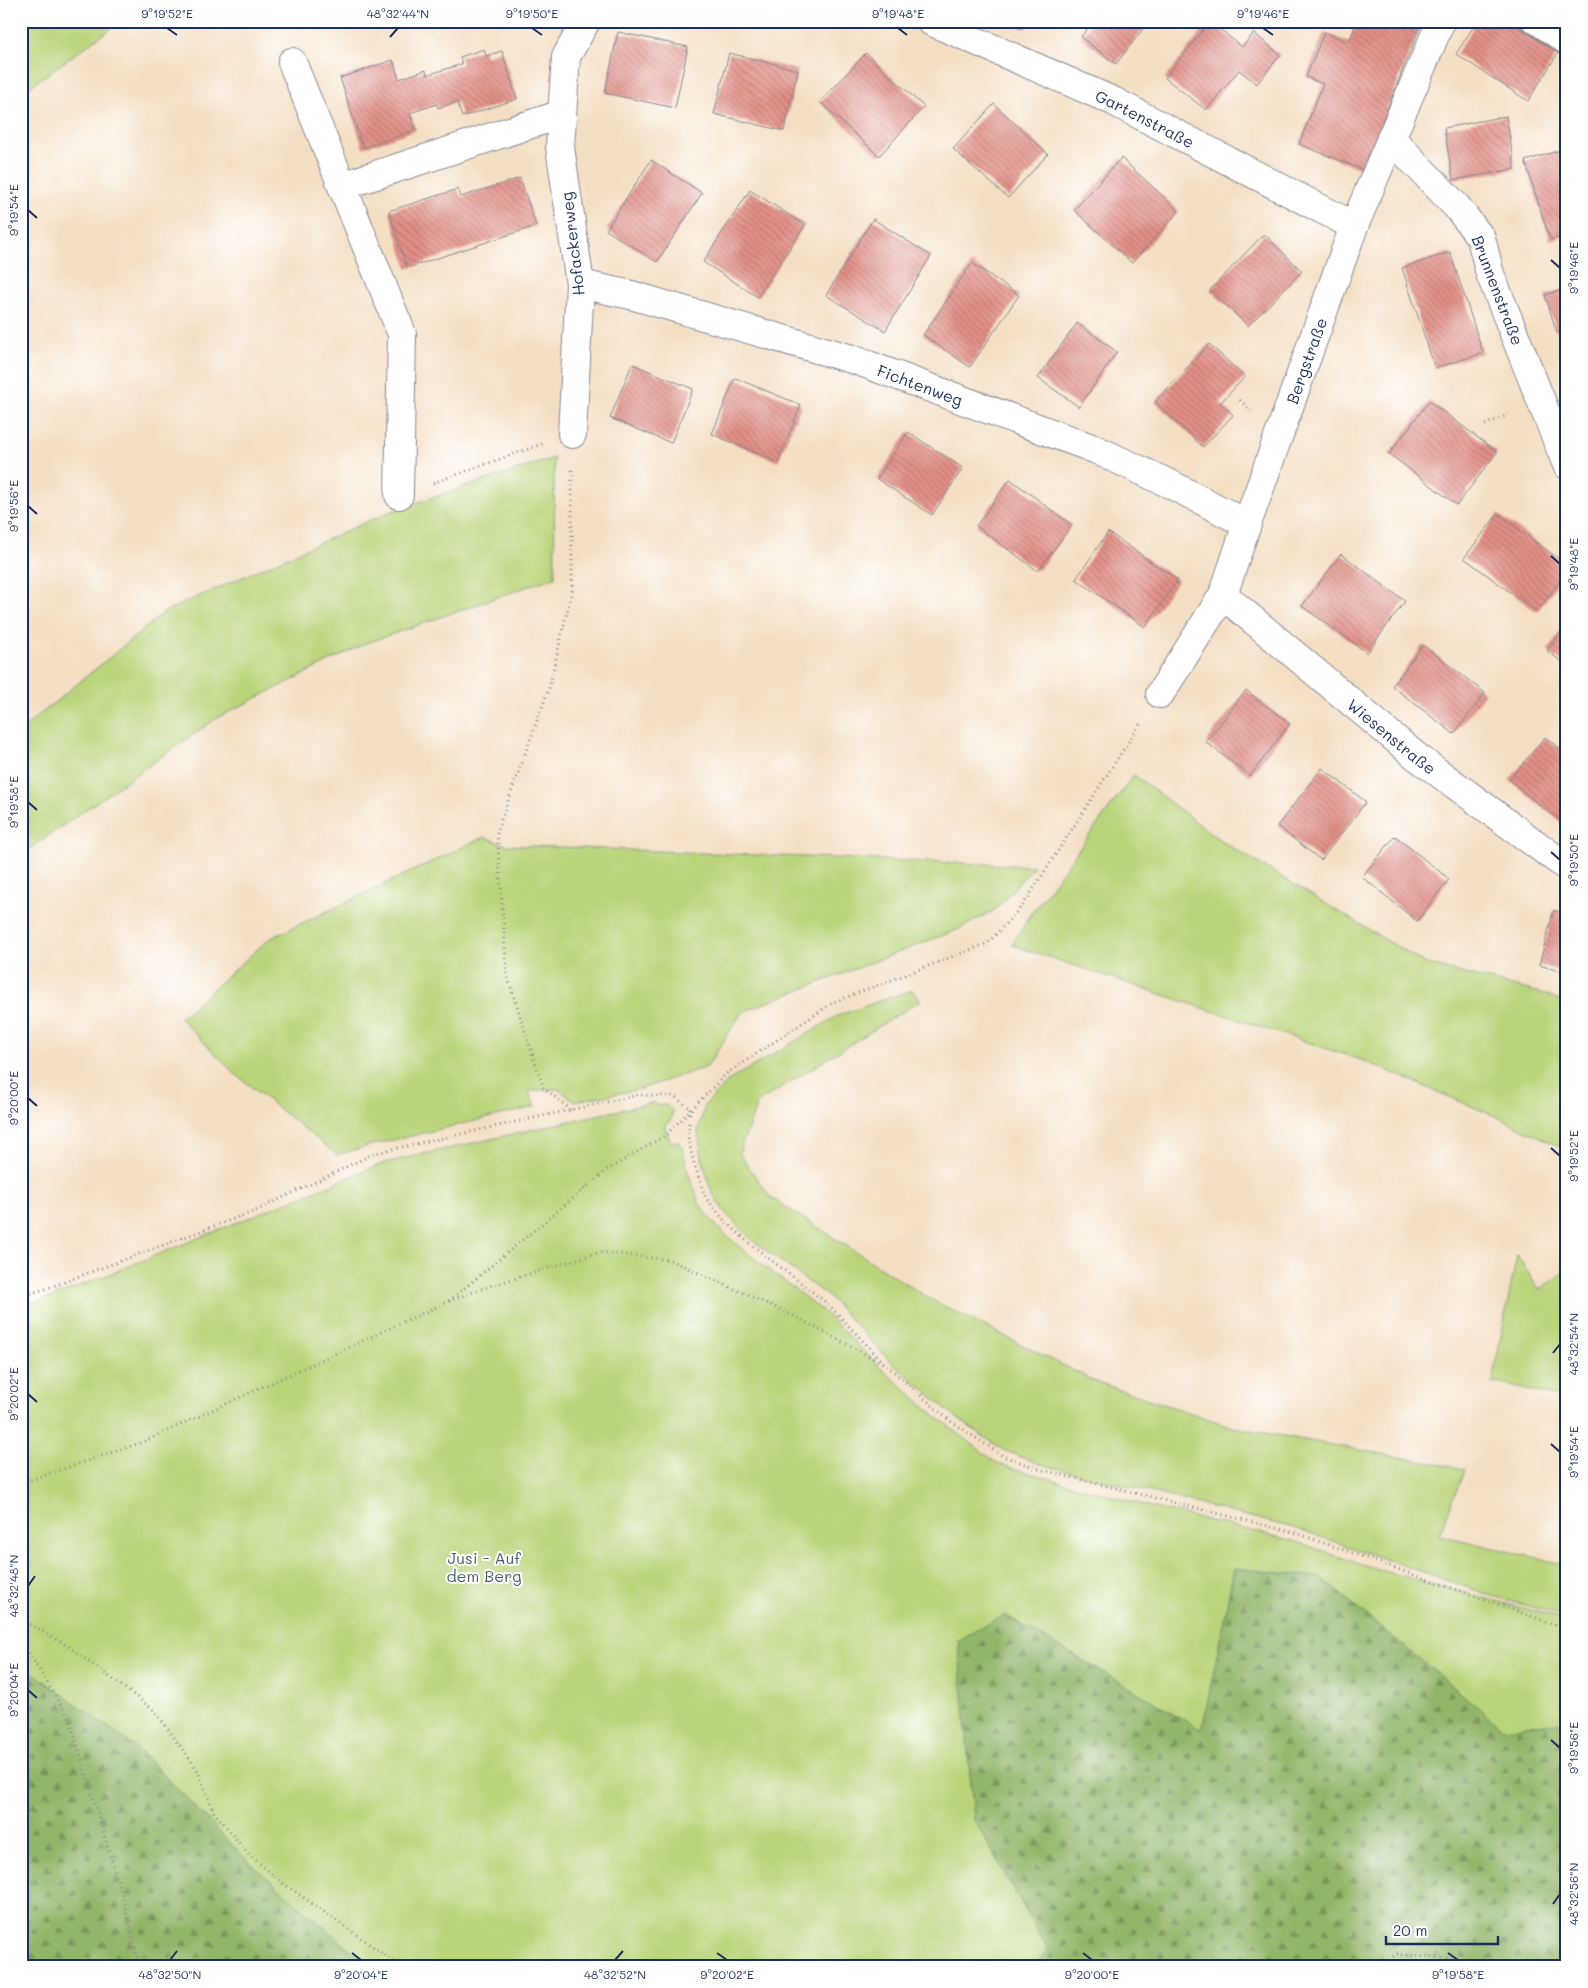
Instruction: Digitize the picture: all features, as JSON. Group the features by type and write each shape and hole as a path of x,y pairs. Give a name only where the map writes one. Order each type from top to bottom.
{"street":[{"name":"Hofackerweg","path":"572,434 580,284 560,147 566,57 586,21"},
{"name":"Gartenstraße","path":"930,21 1113,101 1354,226"},
{"name":"Bergstraße","path":"1160,694 1224,595 1247,524 1354,226 1441,21"},
{"path":"292,62 402,334 399,495"},
{"path":"342,186 562,114"},
{"name":"Brunnenstraße","path":"1391,138 1457,208 1481,238 1490,274 1567,466"},
{"name":"Fichtenweg","path":"580,284 631,295 855,360 1097,450 1172,485 1247,524"},
{"name":"Wiesenstraße","path":"1224,595 1417,757 1567,868"}],"lane":[{"path":"1528,21 1567,48"}],"path":[{"path":"399,495 572,434 572,591 549,688 497,831 508,975 543,1086 571,1110"},
{"path":"449,1301 607,1170 666,1135 690,1108 726,1074 834,1002 988,943 1023,906 1160,694"},
{"path":"21,1296 45,1289 255,1211 375,1153 638,1095 674,1096 690,1108"},
{"path":"690,1108 688,1138 694,1163 706,1198 724,1220 749,1243 828,1304 885,1364 949,1420 1003,1456 1039,1469 1296,1533 1567,1629"},
{"path":"21,1483 143,1442 449,1301 487,1287 600,1252 670,1260 790,1314 885,1364"},
{"path":"21,1619 68,1646 154,1710 197,1769 214,1812 249,1855 283,1884 402,1967"},
{"path":"21,1640 70,1720 122,1895 140,1967"},
{"path":"1382,1967 1396,1954 1530,1967"},
{"path":"1551,1967 1567,1959"}],"green space":[{"path":"21,21 121,21 21,93"},
{"path":"554,458 555,577 364,644 217,718 21,856 21,730 166,611 391,511"},
{"path":"1134,775 1220,840 1426,964 1548,995 1567,1004 1567,1150 1502,1119 1364,1061 1012,945 1031,914"},
{"path":"484,837 506,845 1034,866 995,910 957,930 742,1012 707,1067 637,1090 575,1101 558,1089 529,1091 535,1107 337,1155 234,1073 180,1018 269,939"},
{"path":"912,990 921,1000 758,1102 739,1153 770,1197 930,1299 1094,1381 1233,1427 1465,1469 1439,1535 1567,1565 1567,1617 1489,1595 1298,1529 1040,1464 1003,1450 954,1416 888,1359 830,1298 752,1240 726,1214 712,1193 702,1158 698,1131 705,1105 728,1081 839,1015"},
{"name":"Jusi - Auf dem Berg","path":"655,1102 656,1105 667,1105 673,1111 670,1121 664,1125 671,1142 677,1141 682,1146 686,1166 699,1203 717,1227 743,1250 823,1311 882,1369 937,1417 998,1464 1151,1507 1295,1541 1365,1566 1567,1620 1567,1967 21,1967 21,1305 50,1298 384,1163"},
{"path":"1517,1255 1539,1290 1567,1271 1567,1399 1492,1382"},
{"path":"1234,1568 1320,1577 1503,1728 1567,1722 1567,1967 1034,1967 1048,1949 974,1820 958,1640 1005,1615 1202,1730"},
{"path":"21,1664 138,1749 248,1861 370,1967 21,1967"}],"building":[{"path":"1012,21 1028,21 1022,29"},
{"path":"1093,21 1149,21 1116,64 1081,37"},
{"path":"1210,21 1242,47 1254,33 1280,55 1257,84 1239,70 1206,110 1165,78"},
{"path":"1357,21 1422,21 1363,170 1299,144 1323,84 1306,77 1324,32 1349,42"},
{"path":"1477,21 1509,21 1558,53 1528,101 1456,54"},
{"path":"618,32 688,47 675,108 605,93"},
{"path":"484,49 486,56 502,51 517,99 462,117 457,102 438,108 437,104 410,113 416,130 363,148 340,78 393,60 399,79 426,70 427,75 462,64 460,57"},
{"path":"729,53 798,70 784,131 714,114"},
{"path":"866,53 924,107 879,156 820,102"},
{"path":"994,104 1048,154 1008,198 953,149"},
{"path":"1506,116 1515,169 1453,180 1444,128"},
{"path":"1567,148 1567,235 1550,240 1525,161"},
{"path":"1121,158 1179,211 1132,263 1074,210"},
{"path":"651,160 702,193 657,262 606,230"},
{"path":"520,178 536,226 407,268 389,211 458,189 461,197"},
{"path":"750,190 805,225 758,297 703,262"},
{"path":"873,219 931,256 885,331 826,295"},
{"path":"1264,234 1302,271 1248,326 1210,290"},
{"path":"1450,252 1483,353 1435,368 1402,268"},
{"path":"972,263 1019,295 970,367 923,335"},
{"path":"1567,288 1567,329 1557,333 1545,295"},
{"path":"1077,323 1117,352 1079,407 1038,378"},
{"path":"1209,344 1245,377 1220,403 1233,415 1203,447 1155,402"},
{"path":"632,364 693,389 671,443 610,418"},
{"path":"735,378 801,405 778,462 712,434"},
{"path":"1429,401 1497,452 1457,505 1389,454"},
{"path":"908,432 963,468 932,515 877,479"},
{"path":"1010,479 1072,525 1038,571 976,526"},
{"path":"1498,514 1567,565 1567,571 1537,612 1464,558"},
{"path":"1108,532 1178,580 1145,627 1076,579"},
{"path":"1341,554 1405,601 1367,653 1302,606"},
{"path":"1567,623 1567,665 1547,651"},
{"path":"1423,645 1485,693 1454,734 1392,686"},
{"path":"1246,690 1290,724 1250,776 1206,742"},
{"path":"1545,737 1567,754 1567,827 1509,780"},
{"path":"1322,768 1366,802 1321,860 1277,826"},
{"path":"1395,836 1449,879 1417,921 1362,877"},
{"path":"1554,910 1567,914 1567,973 1539,965"}]}
